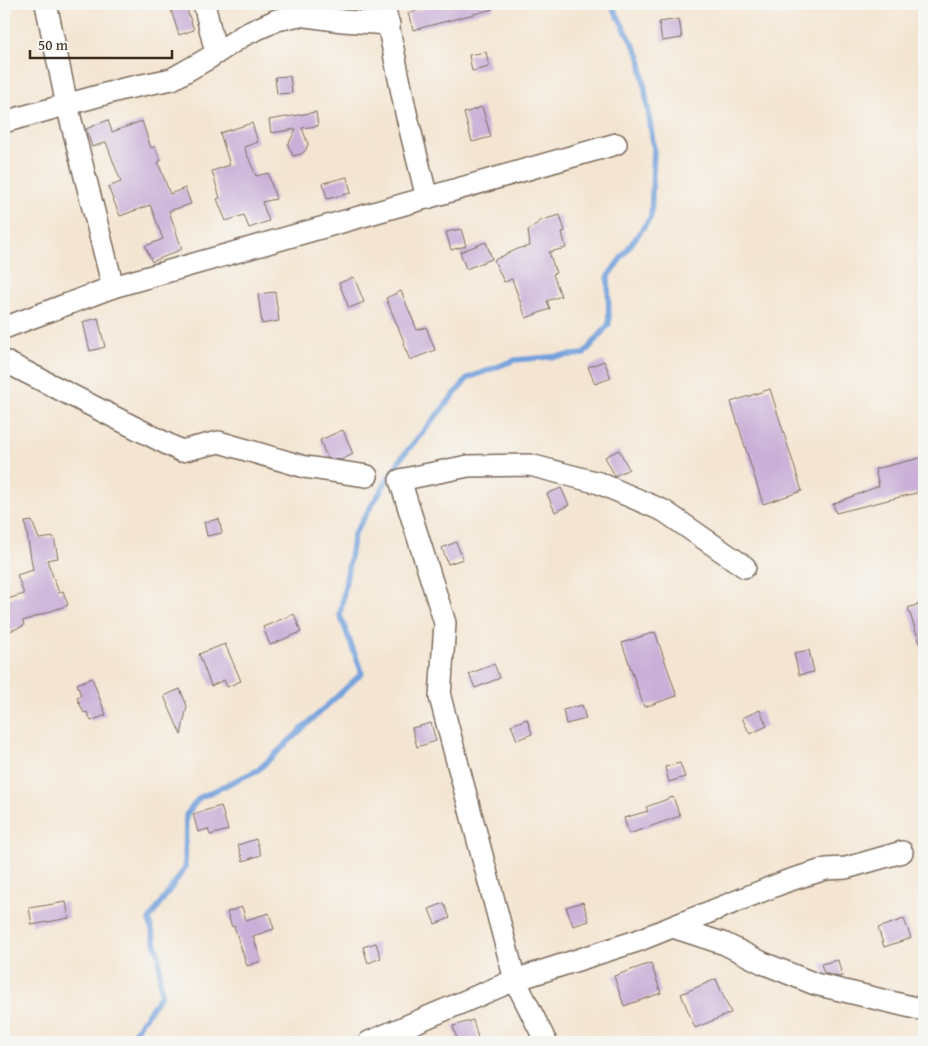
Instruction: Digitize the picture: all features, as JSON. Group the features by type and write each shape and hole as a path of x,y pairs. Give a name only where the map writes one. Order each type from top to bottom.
{"street":[{"path":"46,4 67,105 113,287"},
{"path":"204,4 216,53"},
{"path":"4,122 123,89 172,79 244,35 277,20 299,15 343,21 386,14 406,113 427,198"},
{"path":"4,328 113,287 616,144"},
{"path":"4,361 181,451 219,442 305,467 367,476"},
{"path":"546,1042 515,980 440,697 445,623 400,480 468,466 530,465 599,483 664,511 745,567"},
{"path":"369,1042 515,980 638,941 803,876 826,869 846,868 902,852"},
{"path":"673,927 725,944 763,963 816,984 924,1010"}],"building":[{"path":"169,4 185,4 194,30 179,35"},
{"path":"442,4 493,4 493,9 413,30 408,13"},
{"path":"679,19 682,38 662,41 659,22"},
{"path":"486,52 489,67 472,71 469,55"},
{"path":"290,76 292,93 277,94 275,77"},
{"path":"482,107 491,137 472,142 464,113"},
{"path":"316,112 318,126 302,128 308,144 306,150 301,154 293,156 288,145 296,129 271,133 269,120"},
{"path":"108,120 112,132 142,121 151,148 155,147 161,161 158,162 170,194 185,188 191,204 169,211 182,249 152,262 145,246 163,239 150,205 120,216 108,187 121,182 106,142 92,147 86,129"},
{"path":"252,123 258,142 244,147 256,176 268,173 276,199 262,202 269,221 249,228 244,215 226,221 217,199 220,198 212,171 230,165 220,133"},
{"path":"347,177 351,193 327,199 323,183"},
{"path":"560,215 565,231 562,232 566,248 549,252 556,273 553,274 561,296 547,301 550,309 526,318 512,279 504,282 494,260 520,248 530,246 528,230 542,220"},
{"path":"461,229 466,246 451,250 446,232"},
{"path":"486,242 492,259 466,269 460,252"},
{"path":"354,277 364,302 349,308 339,283"},
{"path":"401,291 417,330 426,327 435,350 410,360 386,298"},
{"path":"275,292 279,321 262,324 258,294"},
{"path":"98,318 105,347 90,351 83,322"},
{"path":"604,361 611,378 595,384 588,367"},
{"path":"770,389 802,491 763,504 731,402"},
{"path":"343,430 353,454 341,460 327,458 320,440"},
{"path":"619,450 629,469 615,476 605,457"},
{"path":"924,457 924,491 836,513 833,504 879,486 875,469"},
{"path":"561,488 569,505 555,512 547,494"},
{"path":"219,519 222,533 207,536 204,522"},
{"path":"32,521 39,539 54,537 58,558 47,560 59,593 63,591 68,605 23,621 24,626 7,632 4,622 4,600 24,594 17,575 33,570 25,522"},
{"path":"456,542 463,559 448,564 442,548"},
{"path":"924,602 924,648 922,649 908,608"},
{"path":"294,614 301,632 270,645 263,627"},
{"path":"655,632 677,696 644,707 622,643"},
{"path":"225,644 241,681 227,687 224,680 211,686 199,654"},
{"path":"809,650 814,672 799,675 794,653"},
{"path":"494,664 500,678 475,688 469,674"},
{"path":"92,678 106,715 91,721 87,712 84,713 77,698 81,696 77,684"},
{"path":"180,689 187,706 181,735 164,696"},
{"path":"582,705 586,719 566,724 563,710"},
{"path":"760,710 767,726 750,734 742,718"},
{"path":"527,719 532,734 517,740 511,725"},
{"path":"431,723 436,741 417,747 412,728"},
{"path":"680,763 685,777 669,782 665,767"},
{"path":"673,797 680,816 629,834 624,818 648,811 646,807"},
{"path":"221,806 228,830 210,835 208,829 198,832 193,814"},
{"path":"256,839 261,855 243,861 238,845"},
{"path":"66,902 69,918 32,925 29,908"},
{"path":"583,902 589,921 573,926 566,907"},
{"path":"444,903 450,918 435,924 429,909"},
{"path":"242,907 246,920 269,913 274,929 253,936 261,961 247,966 234,926 232,927 227,912"},
{"path":"904,919 911,938 884,947 878,928"},
{"path":"376,943 381,958 368,963 363,947"},
{"path":"838,960 842,976 824,973 821,964"},
{"path":"651,963 661,993 624,1006 614,976"},
{"path":"716,979 731,1013 695,1028 681,994"},
{"path":"473,1020 479,1042 458,1042 453,1026"}],"waterway":[{"path":"127,1042 161,995 159,956 149,920 185,868 186,815 199,798 258,770 362,673 340,615 354,534 401,458 468,378 515,360 584,354 609,324 608,276 651,217 654,149 640,57 611,4"}]}
